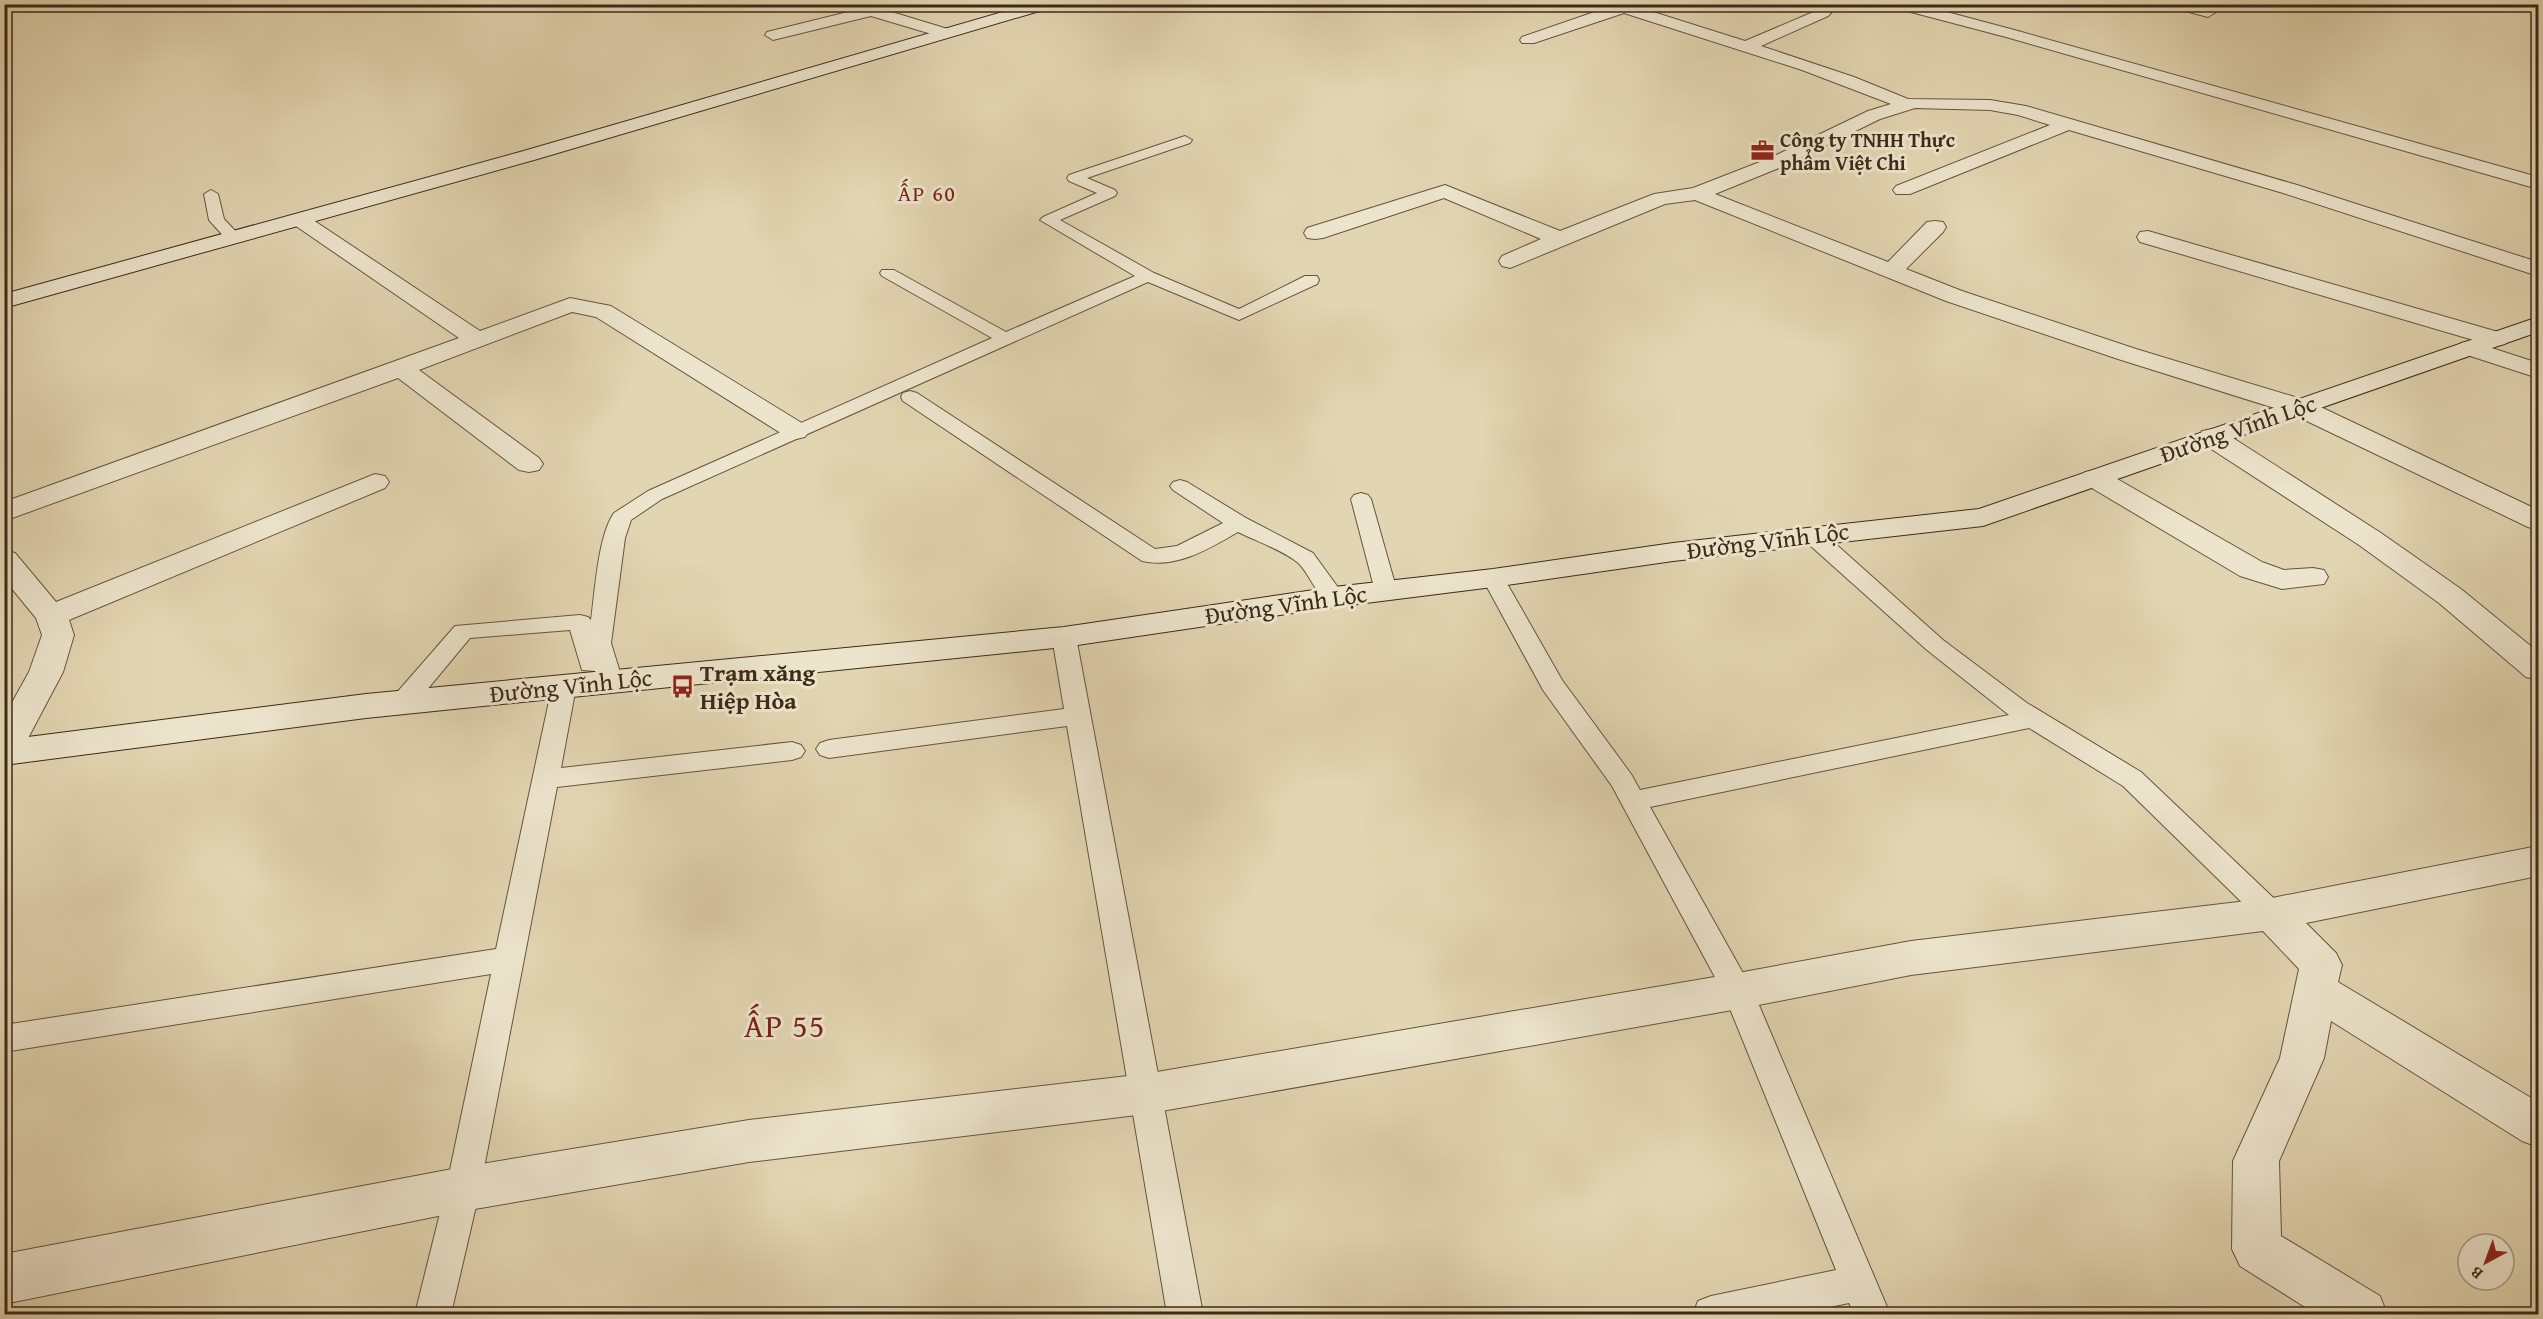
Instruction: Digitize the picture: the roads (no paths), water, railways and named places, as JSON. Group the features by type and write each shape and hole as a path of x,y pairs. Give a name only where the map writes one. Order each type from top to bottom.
{"street":[{"path":"1897,4 1975,16 2538,183"},
{"path":"2175,4 2208,12"},
{"path":"4,301 300,220 1038,5"},
{"path":"1528,40 1615,6 1747,46 1874,90 1907,105"},
{"path":"773,35 872,11 945,33"},
{"path":"1747,46 1823,13"},
{"path":"1510,261 1661,198 1697,194 1777,162 1874,115 1914,103 1990,105 2068,124 2290,189 2538,269"},
{"path":"1903,190 2068,124"},
{"path":"1315,233 1445,191 1559,239"},
{"path":"1697,194 1954,296 2299,407 2538,521"},
{"path":"300,220 478,340"},
{"path":"1892,271 1935,227"},
{"path":"2148,237 2483,343 2538,371"},
{"path":"4,512 570,305 603,311 796,431"},
{"name":"Đường Vĩnh Lộc","path":"4,751 402,703 1064,638 1334,597 1493,578 1673,552 1983,517 2538,324"},
{"path":"401,368 529,464"},
{"path":"2212,438 2388,551 2450,596 2538,669"},
{"path":"2095,478 2251,569 2282,580 2313,577"},
{"path":"51,616 375,482"},
{"path":"4,559 51,616 58,635 46,672 4,751"},
{"path":"4,1279 463,1189 749,1141 1145,1094 1738,991 1911,958 2272,914 2538,861"},
{"path":"2272,914 2321,965 2302,1058 2256,1161 2257,1249 2362,1314"},
{"path":"2316,990 2538,1126"}],"lane":[{"path":"855,4 872,11"},
{"path":"1185,140 1074,178 1110,192 1048,220 1148,276 1239,315 1311,280"},
{"path":"211,194 217,220 233,237"},
{"path":"888,273 1004,338"},
{"path":"604,683 599,643 614,538 621,517 655,495 1148,276"},
{"path":"910,397 1150,556 1165,558 1183,554 1238,523"},
{"path":"1180,486 1238,523 1305,558 1334,597"},
{"path":"1361,499 1386,591"},
{"path":"1812,535 1935,645 2034,718 2132,779 2272,914"},
{"path":"1493,578 1552,684 1622,781 1738,991 1866,1299 1711,1314"},
{"path":"402,703 463,631 580,622 604,683"},
{"path":"1064,638 1185,1314"},
{"path":"433,1314 463,1189 564,687"},
{"path":"828,748 1078,716"},
{"path":"1633,801 2034,718"},
{"path":"546,779 792,751"},
{"path":"4,1040 509,959"}],"place":[{"name":"Công ty TNHH Thực phẩm Việt Chi","path":"1762,151"},
{"name":"Trạm xăng Hiệp Hòa","path":"682,687"}],"district":[{"name":"ẤP 60","path":"927,193"},
{"name":"ẤP 55","path":"785,1026"}]}
